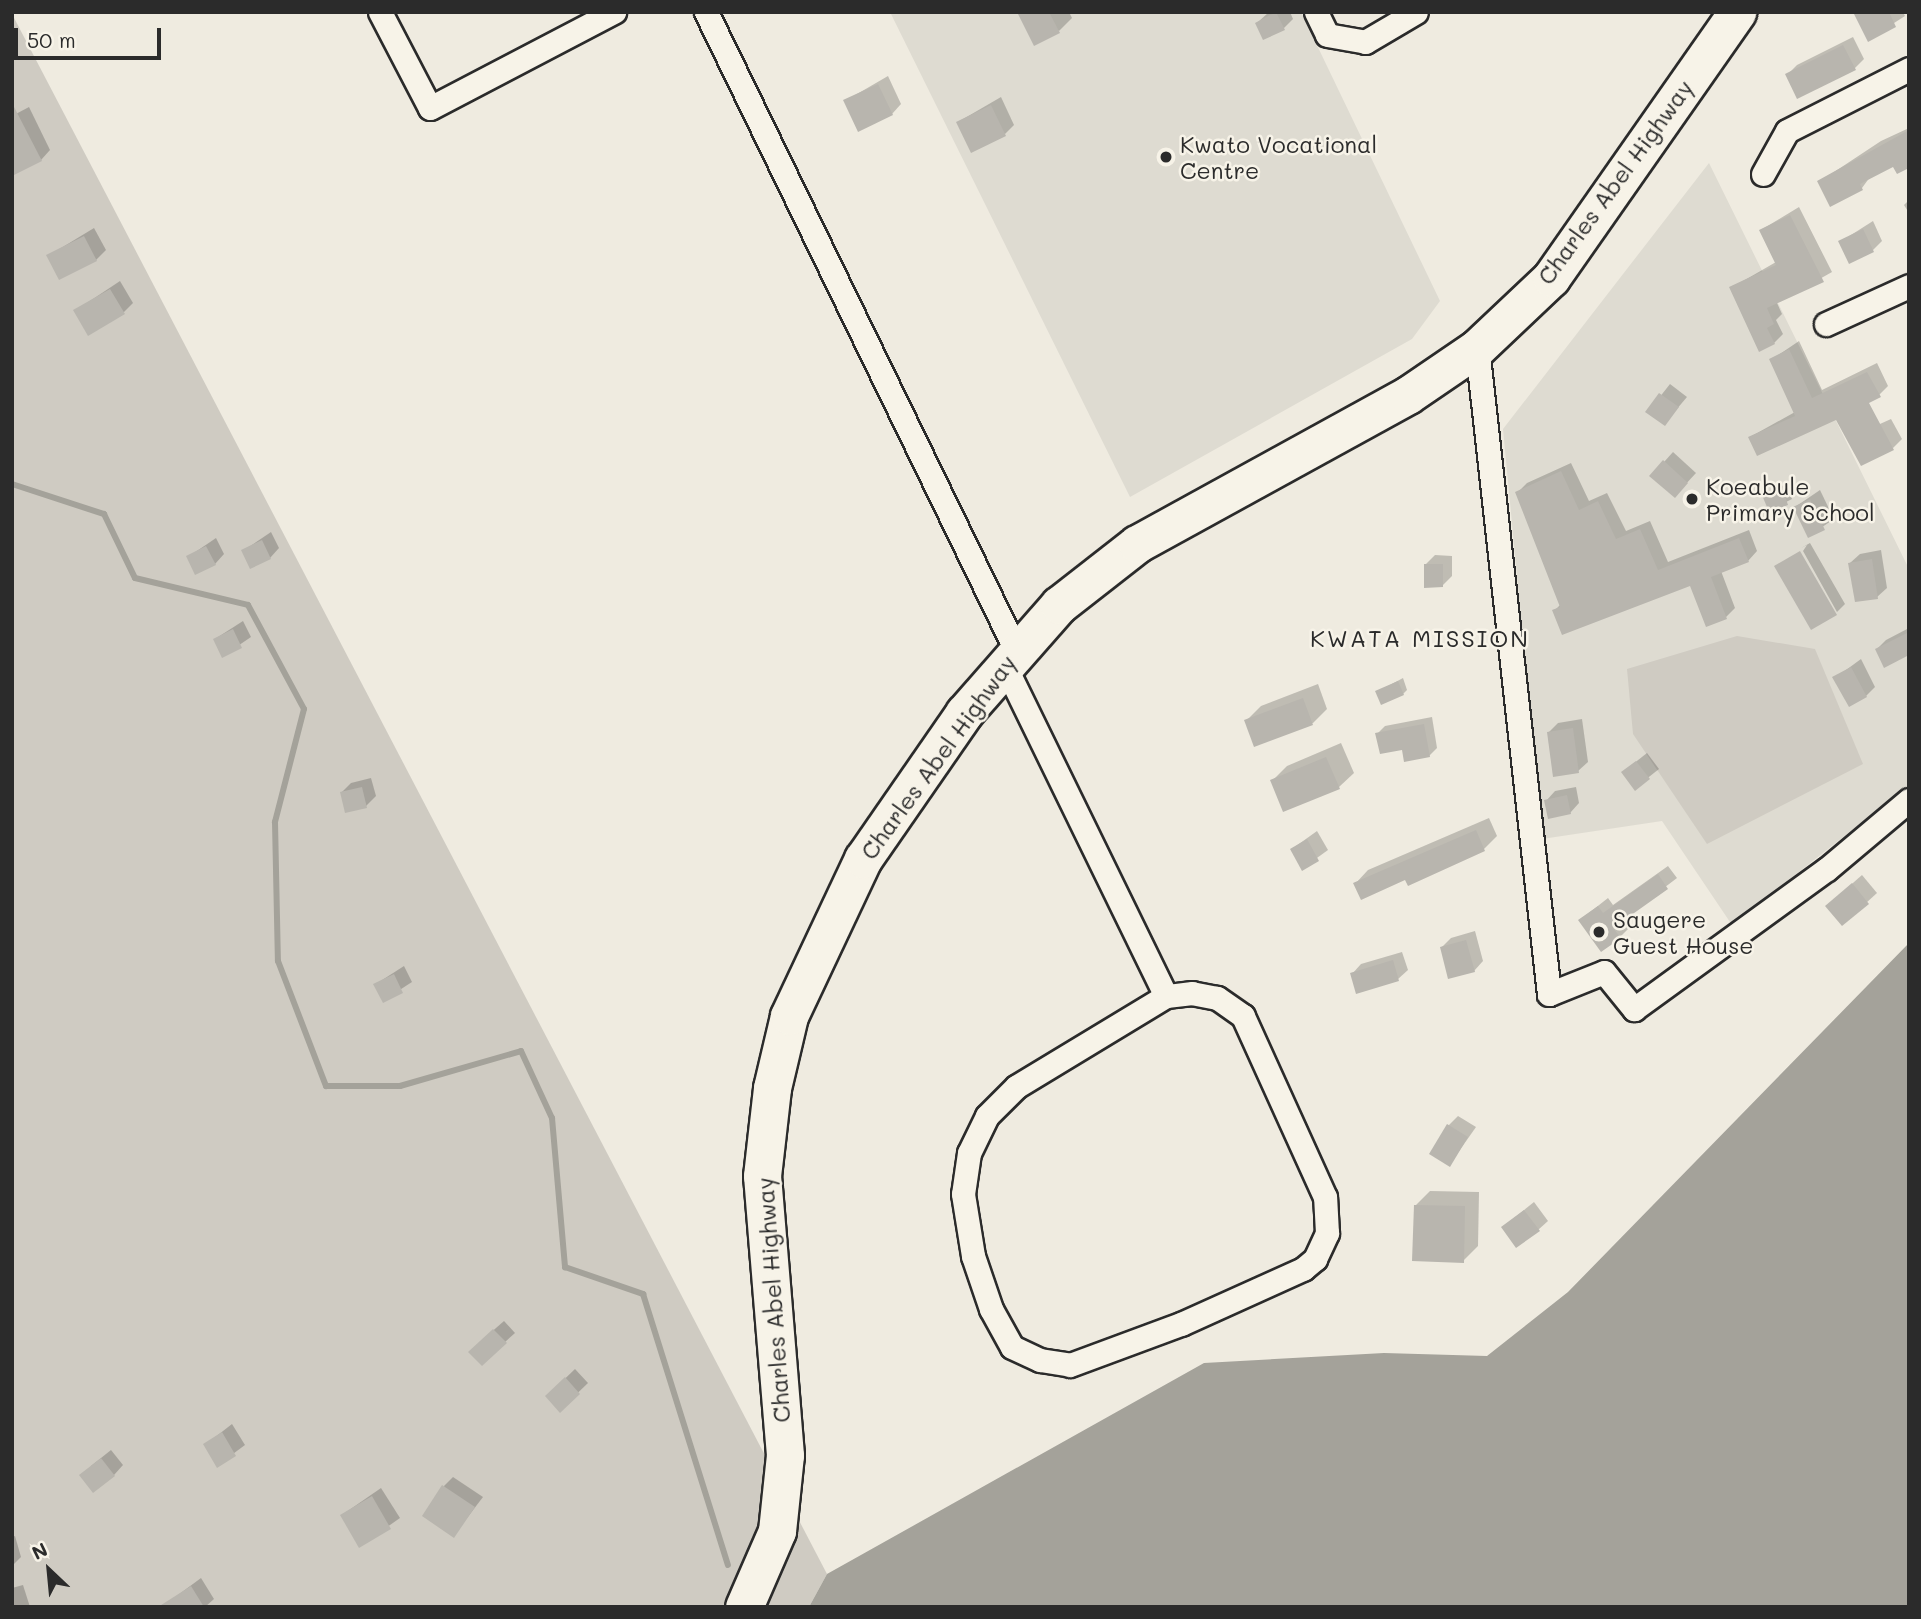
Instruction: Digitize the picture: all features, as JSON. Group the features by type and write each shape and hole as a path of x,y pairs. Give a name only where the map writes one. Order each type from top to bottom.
{"main road":[{"name":"Charles Abel Highway","path":"744,1607 777,1531 785,1455 762,1175 772,1088 789,1016 863,859 1010,657 1059,605 1137,544 1408,395 1477,348 1551,278 1737,12"}],"street":[{"path":"380,12 430,108 614,12"},
{"path":"706,12 1010,657 1166,996"},
{"path":"1316,12 1327,35 1366,41 1416,12"},
{"path":"1763,174 1787,131 1909,69"},
{"path":"1826,324 1909,286"},
{"path":"1477,348 1549,994 1604,972 1634,1009 1827,869 1909,800"},
{"path":"1192,993 1217,998 1243,1016 1325,1196 1327,1233 1315,1258 1303,1269 1181,1324 1070,1365 1040,1360 1012,1348 991,1309 973,1255 963,1194 969,1153 987,1116 1016,1087 1166,996 1192,993"}],"shaded area":[{"name":"Kwato Vocational Centre","path":"890,12 1301,12 1440,301 1412,339 1130,497"},
{"path":"12,14 827,1574 809,1607 12,1607"},
{"name":"Koeabule Primary School","path":"1709,163 1909,569 1909,785 1732,925 1662,821 1542,839 1503,429"},
{"path":"1737,636 1815,649 1863,764 1707,844 1633,734 1627,669"},
{"path":"1909,943 1909,1607 809,1607 827,1574 1204,1363 1384,1353 1487,1356 1568,1292"}],"building":[{"path":"1017,12 1049,12 1060,33 1034,46"},
{"path":"1276,12 1285,30 1263,40 1255,23"},
{"path":"1853,12 1889,12 1896,27 1868,42"},
{"path":"1843,45 1856,70 1797,99 1785,74"},
{"path":"878,84 893,115 858,132 843,100"},
{"path":"12,103 42,161 12,176"},
{"path":"991,105 1006,136 971,153 956,122"},
{"path":"1909,130 1909,168 1897,174 1893,167 1860,184 1863,190 1830,207 1817,181"},
{"path":"1790,215 1824,282 1767,308 1774,324 1767,328 1775,344 1759,352 1729,287 1776,265 1759,230"},
{"path":"1863,229 1874,252 1849,264 1838,241"},
{"path":"84,236 97,261 59,280 46,255"},
{"path":"110,289 125,314 88,336 73,310"},
{"path":"1789,349 1812,398 1867,372 1881,397 1869,403 1894,450 1861,466 1836,420 1757,456 1748,437 1795,416 1769,359"},
{"path":"1659,393 1679,407 1665,426 1645,412"},
{"path":"1663,460 1688,483 1675,498 1649,476"},
{"path":"1561,471 1579,510 1598,501 1616,539 1640,529 1658,570 1739,538 1749,562 1711,577 1727,619 1706,627 1690,586 1562,635 1552,610 1560,607 1515,492"},
{"path":"1782,487 1788,505 1769,512 1762,495"},
{"path":"1810,499 1825,530 1808,538 1793,507"},
{"path":"262,540 271,559 250,569 241,550"},
{"path":"206,546 216,565 195,575 186,556"},
{"path":"1800,551 1837,615 1811,630 1774,566"},
{"path":"1872,559 1878,599 1855,602 1848,563"},
{"path":"1424,564 1443,564 1443,587 1424,588"},
{"path":"233,629 242,648 222,658 213,639"},
{"path":"1909,632 1909,655 1884,668 1875,649"},
{"path":"1851,667 1867,697 1849,707 1832,677"},
{"path":"1398,681 1404,695 1381,705 1375,691"},
{"path":"1303,698 1313,725 1254,747 1244,720"},
{"path":"1424,724 1430,757 1404,762 1402,750 1380,754 1375,733"},
{"path":"1573,728 1579,773 1553,777 1547,732"},
{"path":"1326,757 1340,789 1283,812 1270,780"},
{"path":"1636,761 1650,779 1635,791 1621,772"},
{"path":"362,787 367,808 345,813 340,792"},
{"path":"1567,795 1571,814 1548,819 1544,800"},
{"path":"1476,830 1485,851 1408,886 1405,880 1361,900 1353,883"},
{"path":"1307,839 1319,861 1302,871 1290,849"},
{"path":"1658,874 1668,889 1613,928 1621,938 1601,952 1578,920 1598,906 1603,913"},
{"path":"1852,883 1869,904 1842,926 1825,906"},
{"path":"1466,940 1475,972 1448,979 1440,947"},
{"path":"1393,960 1399,981 1356,994 1350,973"},
{"path":"394,974 403,993 383,1003 373,984"},
{"path":"1447,1124 1468,1137 1450,1167 1429,1154"},
{"path":"1414,1205 1465,1206 1464,1263 1412,1261"},
{"path":"1524,1210 1540,1231 1516,1248 1501,1227"},
{"path":"493,1329 507,1343 482,1366 468,1352"},
{"path":"565,1377 580,1394 560,1413 545,1396"},
{"path":"222,1432 236,1456 217,1468 203,1444"},
{"path":"101,1458 115,1476 93,1493 79,1475"},
{"path":"442,1485 475,1507 454,1538 422,1516"},
{"path":"372,1496 391,1529 359,1548 340,1515"},
{"path":"191,1586 204,1607 158,1607"}],"waterway":[{"path":"12,484 104,514 135,578 248,605 304,709 275,822 278,961 326,1086 400,1086 521,1051 552,1118 565,1267 643,1294 728,1565"}],"place":[{"name":"Kwato Vocational Centre","path":"1166,157"},
{"name":"Koeabule Primary School","path":"1692,499"},
{"name":"Saugere Guest House","path":"1599,932"}],"district":[{"name":"KWATA MISSION","path":"1420,638"}]}
